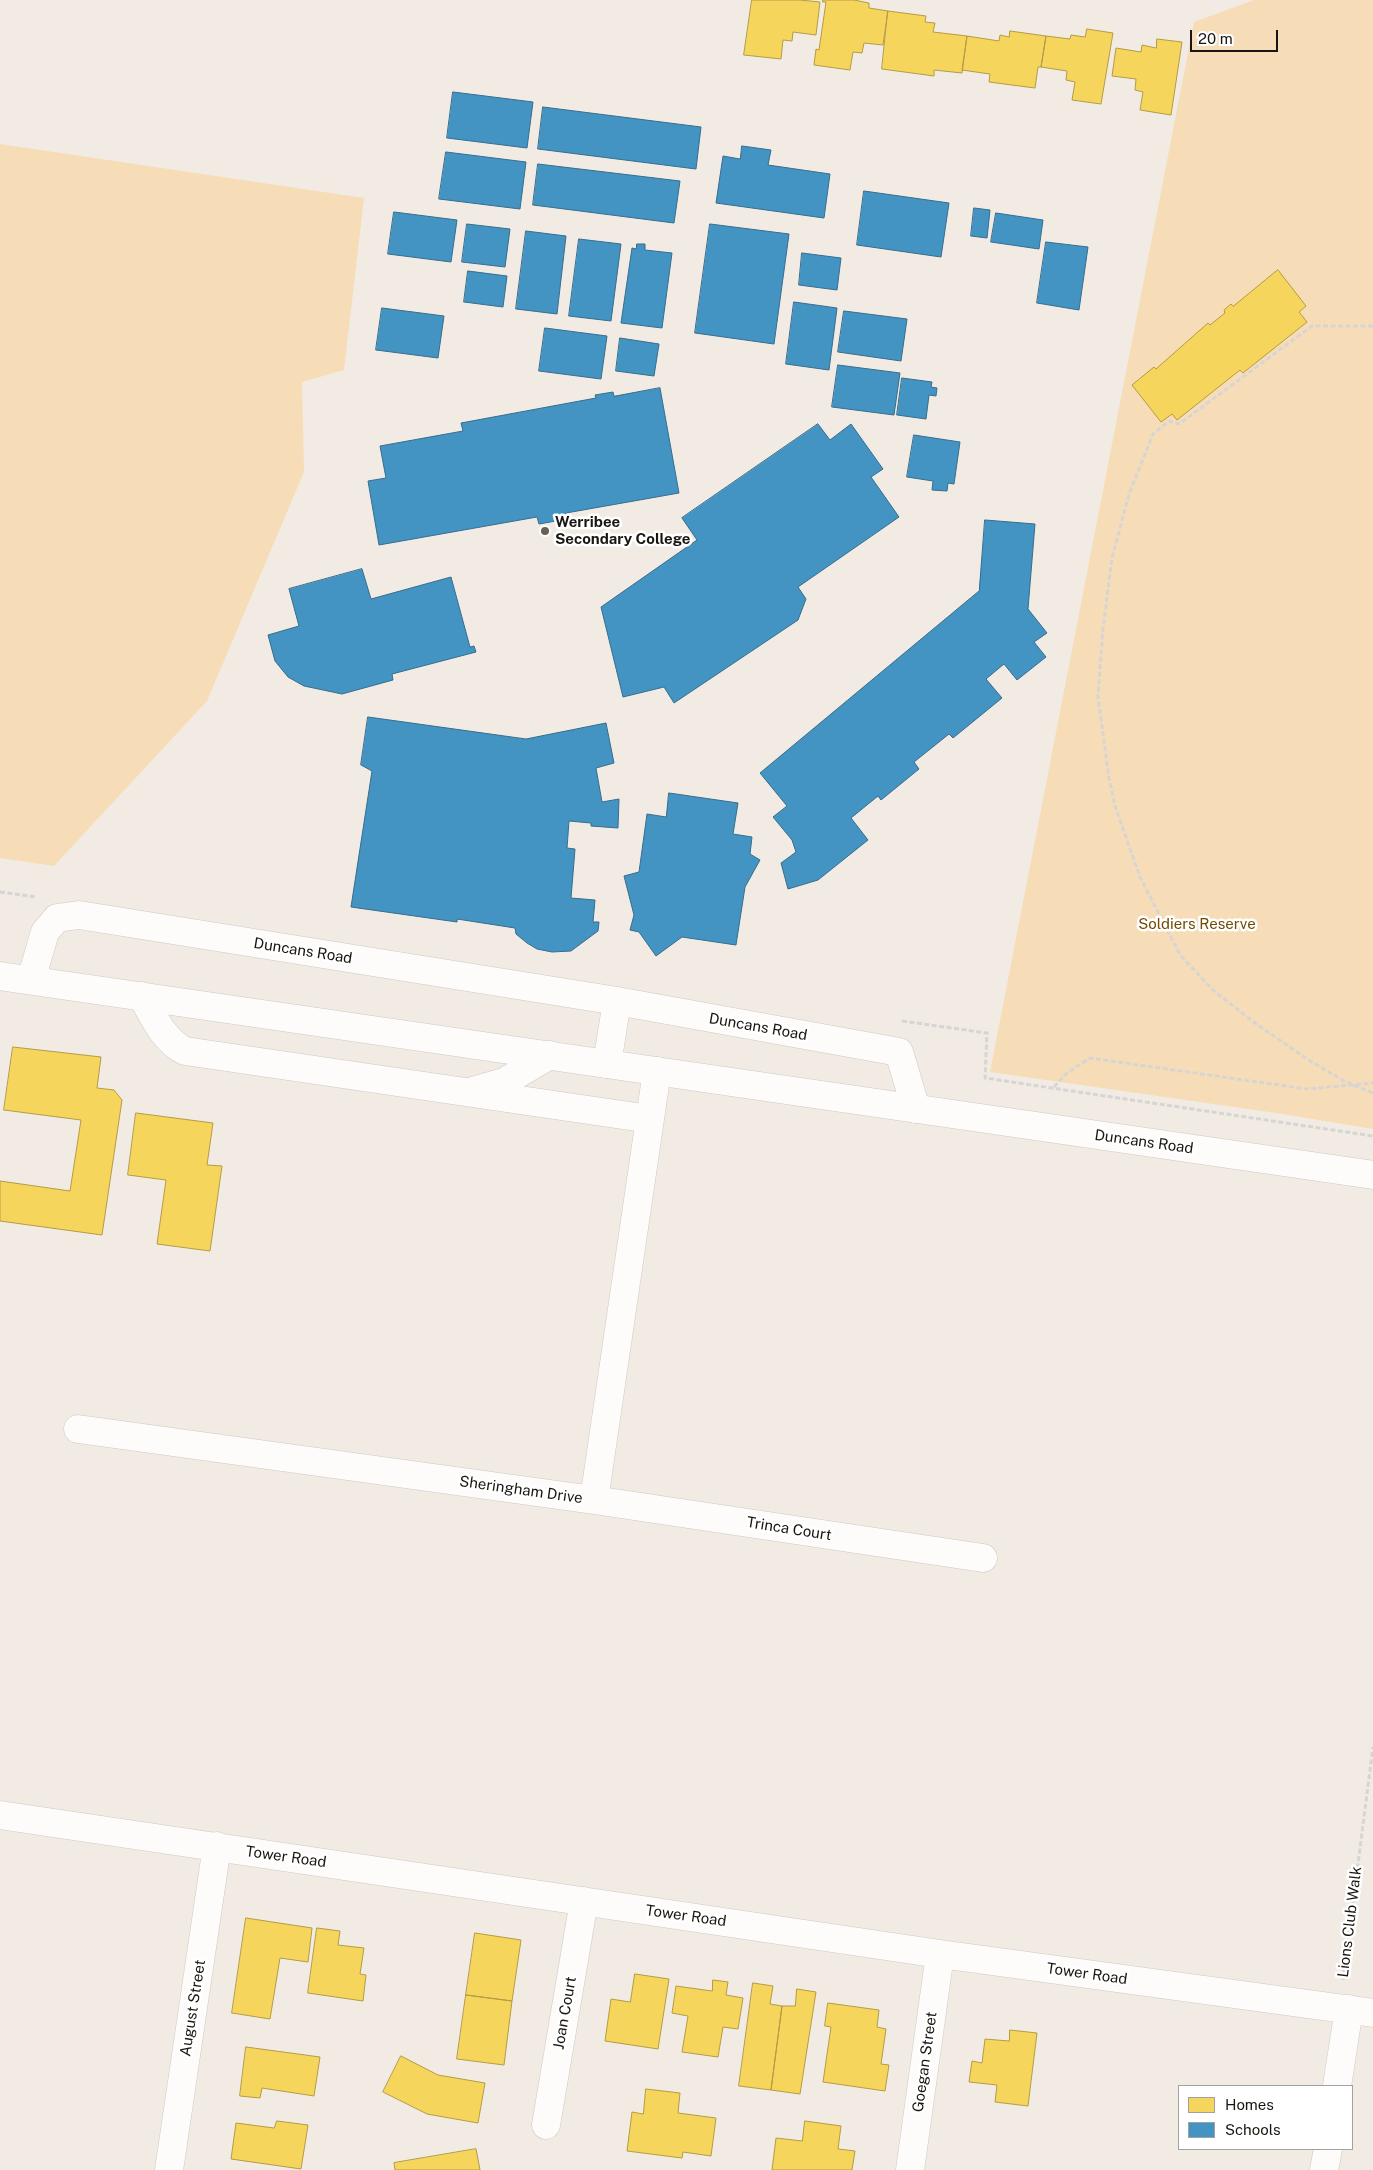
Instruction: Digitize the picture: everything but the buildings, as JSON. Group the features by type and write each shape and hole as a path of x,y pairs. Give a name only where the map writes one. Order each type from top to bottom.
{"street":[{"name":"Duncans Road","path":"31,980 45,932 57,918 79,915 617,1001 899,1052 907,1073 916,1109"},
{"name":"Duncans Road","path":"0,976 1373,1175"},
{"path":"142,996 164,1034 174,1046 185,1051 650,1119"},
{"path":"607,1064 617,1001"},
{"path":"460,1092 478,1091 504,1082 550,1055"},
{"name":"Sheringham Drive","path":"78,1429 594,1500 657,1071"},
{"name":"Trinca Court","path":"594,1500 983,1558"},
{"name":"Tower Road","path":"0,1814 940,1954 1354,2010"},
{"name":"August Street","path":"169,2170 217,1846"},
{"name":"Joan Court","path":"546,2125 584,1901"},
{"name":"Goegan Street","path":"910,2170 940,1954"},
{"path":"1337,2085 1354,2010"},
{"path":"1324,2170 1328,2150"}],"path":[{"path":"1373,326 1312,326 1179,424 1169,422 1153,434 1129,494 1112,558 1103,629 1098,697 1109,778 1124,834 1140,878 1180,955 1214,991 1255,1024 1306,1059 1373,1093"},
{"path":"1053,1088 1067,1073 1090,1058 1307,1089 1373,1083"},
{"path":"985,1078 1373,1136"},
{"name":"Lions Club Walk","path":"1354,2010 1373,1747"}],"green space":[{"name":"Soldiers Reserve","path":"1254,0 1373,0 1373,1129 1276,1113 990,1072 1194,22"},
{"path":"0,144 364,198 344,370 302,382 304,472 207,701 54,866 0,858"}],"place":[{"name":"Werribee Secondary College","path":"545,531"}]}
